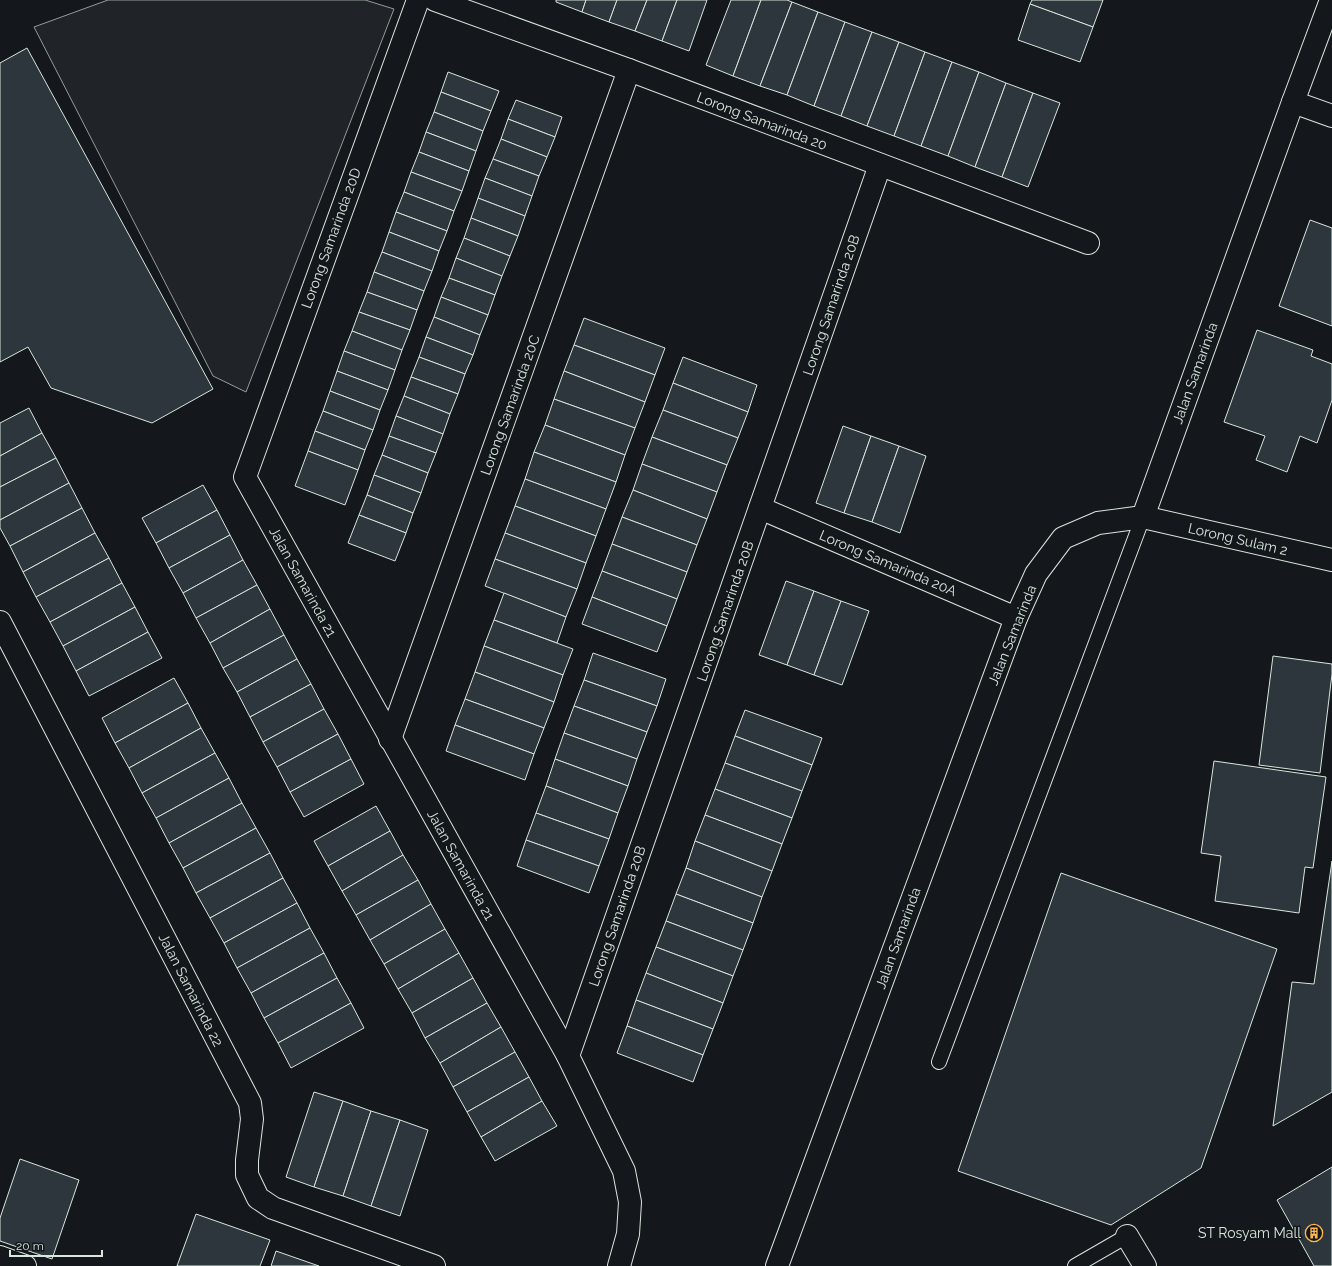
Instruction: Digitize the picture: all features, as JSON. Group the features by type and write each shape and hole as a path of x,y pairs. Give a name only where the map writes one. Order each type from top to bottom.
{"street":[{"name":"Lorong Samarinda 20D","path":"245,477 418,0"},
{"name":"Lorong Samarinda 20","path":"435,0 629,70 1088,243"},
{"name":"Jalan Samarinda","path":"777,1266 1016,618 1036,574 1063,538 1098,523 1143,517 1331,0"},
{"name":"Lorong Samarinda 20C","path":"390,739 629,70"},
{"path":"1293,102 1332,116"},
{"name":"Lorong Samarinda 20B","path":"568,1056 880,165"},
{"name":"Jalan Samarinda 21","path":"245,477 568,1056 624,1170 630,1202 628,1234 619,1266"},
{"name":"Lorong Samarinda 20A","path":"760,508 1016,618"},
{"name":"Lorong Sulam 2","path":"1143,517 1332,560"},
{"name":"Jalan Samarinda 22","path":"0,622 250,1103 252,1119 247,1160 247,1175 258,1198 273,1208 434,1266"},
{"path":"1127,1236 1145,1266"},
{"path":"0,1257 25,1266"}],"lane":[{"path":"939,1062 1143,517"},
{"path":"1075,1266 1127,1236"}],"shaded area":[{"path":"108,0 365,0 394,9 246,392 213,376 34,27"}],"building":[{"path":"556,0 586,0 582,12 556,2"},
{"path":"586,0 617,0 609,22 582,12"},
{"path":"617,0 647,0 635,31 609,22"},
{"path":"647,0 677,0 662,41 635,31"},
{"path":"677,0 707,0 689,51 662,41"},
{"path":"731,0 761,0 733,76 706,65"},
{"path":"761,0 787,0 792,2 760,86 733,76"},
{"path":"1032,0 1103,0 1093,27 1030,4"},
{"path":"792,2 818,12 787,95 760,86"},
{"path":"1030,4 1093,27 1080,62 1018,40"},
{"path":"818,12 845,22 814,106 787,95"},
{"path":"845,22 872,32 841,116 814,106"},
{"path":"872,32 899,42 867,126 841,116"},
{"path":"899,42 925,52 894,136 867,126"},
{"path":"27,48 213,389 152,423 51,388 28,347 0,362 0,63"},
{"path":"925,52 952,62 921,146 894,136"},
{"path":"952,62 979,72 948,156 921,146"},
{"path":"448,72 499,91 491,111 441,92"},
{"path":"979,72 1006,83 975,167 948,156"},
{"path":"1006,83 1033,93 1002,177 975,167"},
{"path":"441,92 491,111 483,131 434,112"},
{"path":"1033,93 1060,103 1028,187 1002,177"},
{"path":"516,100 562,117 555,137 508,119"},
{"path":"434,112 483,131 476,151 426,132"},
{"path":"508,119 555,137 547,157 501,139"},
{"path":"426,132 476,151 469,171 419,152"},
{"path":"501,139 547,157 539,176 493,159"},
{"path":"419,152 469,171 462,191 411,172"},
{"path":"493,159 539,176 532,196 485,178"},
{"path":"411,172 462,191 454,211 404,192"},
{"path":"485,178 532,196 525,216 478,198"},
{"path":"404,192 454,211 447,231 396,212"},
{"path":"478,198 525,216 518,236 471,218"},
{"path":"396,212 447,231 439,251 389,232"},
{"path":"471,218 518,236 510,256 464,238"},
{"path":"1310,220 1332,228 1332,326 1279,306"},
{"path":"389,232 439,251 432,271 382,252"},
{"path":"464,238 510,256 502,276 456,258"},
{"path":"382,252 432,271 424,291 374,272"},
{"path":"456,258 502,276 495,295 449,278"},
{"path":"374,272 424,291 417,310 367,292"},
{"path":"449,278 495,295 488,315 441,297"},
{"path":"367,292 417,310 410,330 359,312"},
{"path":"441,297 488,315 480,335 434,317"},
{"path":"359,312 410,330 402,350 352,331"},
{"path":"434,317 480,335 473,355 426,337"},
{"path":"584,318 665,348 655,375 574,345"},
{"path":"1257,330 1313,350 1311,356 1332,364 1332,400 1317,443 1300,436 1287,472 1256,460 1265,436 1224,422"},
{"path":"352,331 402,350 395,370 344,351"},
{"path":"426,337 473,355 465,374 419,357"},
{"path":"574,345 655,375 645,402 564,371"},
{"path":"344,351 395,370 388,390 337,371"},
{"path":"419,357 465,374 458,394 411,377"},
{"path":"683,357 757,385 748,412 673,383"},
{"path":"337,371 388,390 380,410 330,391"},
{"path":"564,371 645,402 635,428 554,399"},
{"path":"411,377 458,394 450,414 404,396"},
{"path":"673,383 748,412 738,438 663,410"},
{"path":"330,391 380,410 373,430 323,411"},
{"path":"404,396 450,414 443,434 396,416"},
{"path":"554,399 635,428 625,455 545,425"},
{"path":"29,408 42,433 0,456 0,423"},
{"path":"663,410 738,438 727,465 652,437"},
{"path":"323,411 373,430 365,450 315,431"},
{"path":"396,416 443,434 436,453 389,436"},
{"path":"545,425 625,455 616,482 534,452"},
{"path":"843,426 871,436 844,513 816,503"},
{"path":"315,431 365,450 358,470 308,451"},
{"path":"42,433 56,458 0,487 0,456"},
{"path":"389,436 436,453 428,473 382,455"},
{"path":"871,436 899,446 872,522 844,513"},
{"path":"652,437 727,465 717,492 642,464"},
{"path":"899,446 926,456 900,533 872,522"},
{"path":"308,451 358,470 345,505 295,486"},
{"path":"534,452 616,482 606,509 525,479"},
{"path":"382,455 428,473 421,493 374,475"},
{"path":"56,458 69,483 0,520 0,487"},
{"path":"642,464 717,492 707,519 633,490"},
{"path":"374,475 421,493 413,513 367,495"},
{"path":"525,479 606,509 596,536 515,506"},
{"path":"69,483 82,508 10,546 0,528 0,520"},
{"path":"203,485 217,510 156,543 142,518"},
{"path":"633,490 707,519 697,545 622,517"},
{"path":"367,495 413,513 406,533 359,515"},
{"path":"515,506 596,536 586,563 505,533"},
{"path":"82,508 95,533 23,572 10,546"},
{"path":"217,510 230,535 169,568 156,543"},
{"path":"359,515 406,533 395,561 348,543"},
{"path":"622,517 697,545 687,572 612,544"},
{"path":"95,533 109,558 36,597 23,572"},
{"path":"505,533 586,563 577,589 495,559"},
{"path":"230,535 243,560 183,593 169,568"},
{"path":"612,544 687,572 677,599 602,571"},
{"path":"109,558 122,583 50,622 36,597"},
{"path":"495,559 577,589 566,617 485,586"},
{"path":"243,560 257,585 196,618 183,593"},
{"path":"602,571 677,599 667,626 592,597"},
{"path":"786,581 814,591 787,665 759,655"},
{"path":"122,583 135,607 63,646 50,622"},
{"path":"257,585 270,609 210,643 196,618"},
{"path":"814,591 841,601 814,675 787,665"},
{"path":"504,593 566,617 557,643 494,620"},
{"path":"592,597 667,626 657,652 582,624"},
{"path":"841,601 869,611 842,685 814,675"},
{"path":"135,607 148,632 76,671 63,646"},
{"path":"270,609 284,635 223,668 210,643"},
{"path":"494,620 573,649 563,675 484,646"},
{"path":"148,632 162,658 89,696 76,671"},
{"path":"284,635 297,659 237,692 223,668"},
{"path":"484,646 563,675 554,702 475,672"},
{"path":"593,653 666,679 657,706 584,680"},
{"path":"1273,656 1332,664 1320,773 1259,765"},
{"path":"297,659 311,684 250,717 237,692"},
{"path":"475,672 554,702 544,728 465,699"},
{"path":"174,678 188,703 115,743 102,718"},
{"path":"584,680 657,706 647,732 574,706"},
{"path":"311,684 324,709 263,742 250,717"},
{"path":"465,699 544,728 534,754 455,725"},
{"path":"188,703 201,728 129,768 115,743"},
{"path":"574,706 647,732 637,759 564,733"},
{"path":"324,709 338,734 277,767 263,742"},
{"path":"745,710 822,738 812,765 735,736"},
{"path":"455,725 534,754 525,780 446,751"},
{"path":"201,728 215,753 142,793 129,768"},
{"path":"564,733 637,759 628,786 555,759"},
{"path":"338,734 351,759 290,792 277,767"},
{"path":"735,736 812,765 802,791 725,763"},
{"path":"215,753 229,778 156,818 142,793"},
{"path":"351,759 364,784 304,817 290,792"},
{"path":"555,759 628,786 618,813 546,786"},
{"path":"1214,761 1326,777 1313,868 1305,867 1299,913 1215,901 1221,856 1201,853"},
{"path":"725,763 802,791 792,818 715,789"},
{"path":"229,778 242,803 169,843 156,818"},
{"path":"546,786 618,813 609,839 536,813"},
{"path":"715,789 792,818 782,844 705,815"},
{"path":"242,803 256,828 183,868 169,843"},
{"path":"376,806 390,831 328,866 314,841"},
{"path":"536,813 609,839 599,866 526,840"},
{"path":"705,815 782,844 772,871 695,841"},
{"path":"256,828 270,853 196,893 183,868"},
{"path":"390,831 403,855 342,891 328,866"},
{"path":"526,840 599,866 589,893 517,866"},
{"path":"695,841 772,871 762,897 686,868"},
{"path":"270,853 283,878 210,918 196,893"},
{"path":"403,855 418,880 356,915 342,891"},
{"path":"1332,861 1332,1092 1273,1126 1292,982 1314,984"},
{"path":"686,868 762,897 753,923 676,894"},
{"path":"1061,873 1277,949 1201,1168 1111,1225 958,1171"},
{"path":"283,878 297,903 224,943 210,918"},
{"path":"418,880 431,904 370,940 356,915"},
{"path":"676,894 753,923 743,950 666,921"},
{"path":"297,903 310,928 237,968 224,943"},
{"path":"431,904 445,929 384,964 370,940"},
{"path":"666,921 743,950 733,976 656,947"},
{"path":"310,928 324,953 251,993 237,968"},
{"path":"445,929 459,953 398,989 384,964"},
{"path":"656,947 733,976 723,1003 646,973"},
{"path":"324,953 337,978 264,1018 251,993"},
{"path":"459,953 473,978 412,1013 398,989"},
{"path":"646,973 723,1003 713,1029 636,1000"},
{"path":"337,978 351,1003 278,1043 264,1018"},
{"path":"473,978 487,1003 425,1038 412,1013"},
{"path":"636,1000 713,1029 703,1055 627,1026"},
{"path":"351,1003 364,1028 291,1068 278,1043"},
{"path":"487,1003 501,1027 440,1063 425,1038"},
{"path":"627,1026 703,1055 693,1082 617,1053"},
{"path":"501,1027 515,1052 453,1087 440,1063"},
{"path":"515,1052 529,1077 467,1112 453,1087"},
{"path":"529,1077 542,1101 481,1137 467,1112"},
{"path":"314,1092 343,1101 314,1187 286,1177"},
{"path":"343,1101 371,1111 343,1196 314,1187"},
{"path":"542,1101 557,1126 495,1161 481,1137"},
{"path":"371,1111 400,1120 371,1206 343,1196"},
{"path":"400,1120 428,1130 400,1216 371,1206"},
{"path":"20,1159 79,1180 52,1259 0,1241 0,1218"},
{"name":"ST Rosyam Mall","path":"1332,1167 1332,1266 1314,1266 1277,1200"},
{"path":"196,1214 270,1240 260,1266 177,1266"},
{"path":"276,1251 319,1266 271,1266"}],"place":[{"name":"ST Rosyam Mall","path":"1314,1233"}]}
